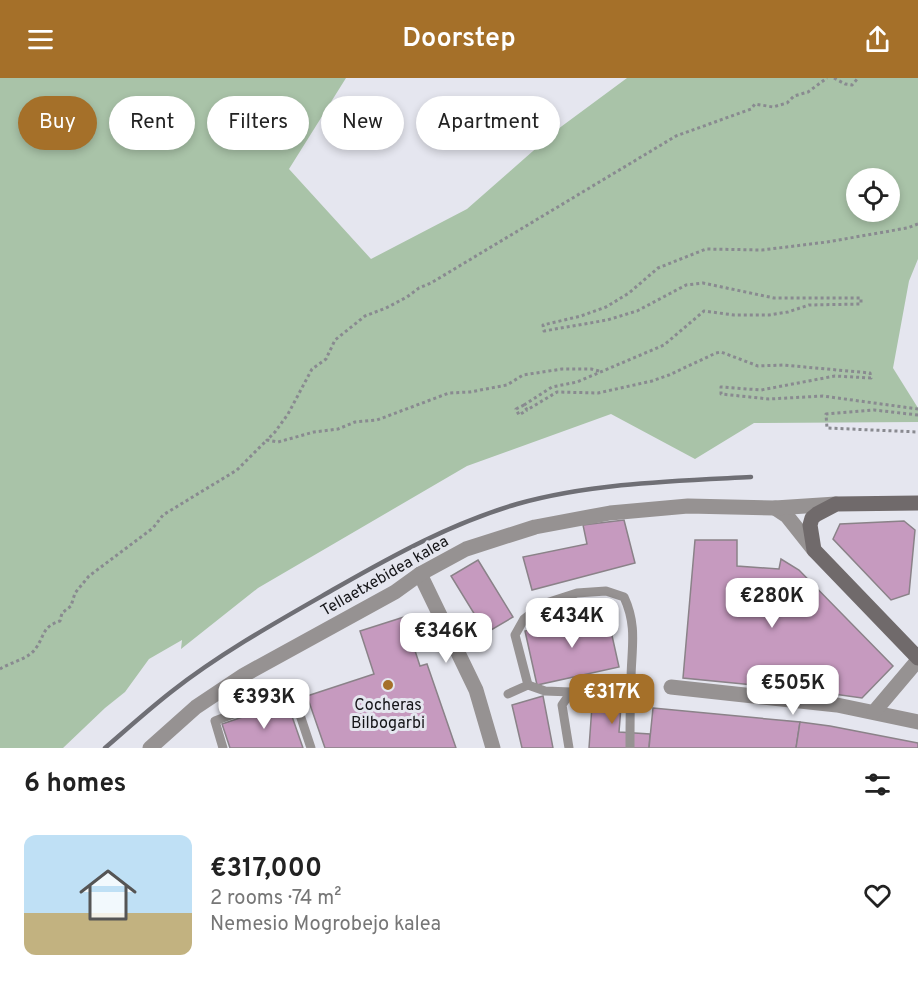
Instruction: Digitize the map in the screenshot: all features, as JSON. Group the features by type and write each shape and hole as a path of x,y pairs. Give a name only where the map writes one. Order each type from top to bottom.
{"main road":[{"path":"918,503 836,504 812,518 810,531 814,550 918,659"}],"street":[{"name":"Tellaetxebidea kalea","path":"150,748 196,707 244,675 395,592 420,574 466,549 544,525 610,513 688,506 776,508 836,504"},
{"path":"776,508 787,516 814,550"},
{"path":"420,574 476,690 493,748"},
{"path":"874,712 918,659"},
{"path":"672,687 837,705 918,722"}],"lane":[{"path":"528,685 515,635 524,619 543,604 577,593 606,591 624,597 629,607 635,635 631,678 630,748"},
{"path":"507,694 528,685 545,691 571,692 631,678"},
{"path":"224,748 215,721 292,691 311,748"},
{"path":"569,748 562,705 571,692"}],"path":[{"path":"0,669 21,660 36,649 40,637 49,624 60,621 62,613 71,606 75,593 89,576 153,528 163,515 237,470 267,441 288,414 312,369 326,359 335,340 365,316 407,297 676,136 751,110 755,104 773,107 787,103 794,96 808,92 827,78"},
{"path":"834,78 852,86 858,78"},
{"path":"918,224 907,228 782,248 753,251 706,249 658,268 629,293 606,307 543,325 544,331 607,320 637,311 686,285 703,283 774,298 861,298 861,304 809,305 769,315 734,315 704,311 664,345 577,382 552,387 516,409 519,415 557,392 606,392 669,375 721,352 758,366 783,365 870,373 870,378 835,376 761,390 721,387 721,394 779,399 822,396 918,409"},
{"path":"267,441 278,442 314,432 338,429 355,422 377,420 449,393 470,392 507,385 523,375 562,369 591,369 601,372"},
{"path":"524,405 527,410"},
{"path":"918,415 874,410 826,414 827,428 918,432"}],"green space":[{"path":"0,78 346,78 335,96 321,96 321,118 309,137 309,96 207,96 207,150 301,150 289,169 371,259 467,209 534,150 560,150 560,128 627,78 918,78 918,259 909,281 893,368 918,408 918,422 754,423 695,459 611,414 467,466 258,588 181,649 182,640 149,659 125,692 63,748 0,748"}],"building":[{"path":"624,520 635,563 532,590 523,557 587,544 583,525"},
{"path":"904,521 915,530 909,594 891,600 833,539 840,524"},
{"path":"695,540 737,540 737,566 779,569 781,559 799,570 893,666 862,698 683,678"},
{"path":"478,560 513,617 486,633 451,576"},
{"path":"607,613 619,667 537,685 525,631"},
{"name":"Cocheras Bilbogarbi","path":"404,617 420,666 427,664 456,748 325,748 307,696 374,674 360,631"},
{"path":"593,692 622,694 619,732 650,734 649,748 589,748"},
{"path":"543,696 553,748 522,748 512,705"},
{"path":"287,702 303,748 230,748 222,724"},
{"path":"653,708 800,722 796,748 649,748"},
{"path":"800,722 918,743 918,748 796,748"}],"railway":[{"path":"105,748 190,677 231,650 380,564 469,520 517,504 574,491 633,484 751,477"}],"place":[{"name":"Cocheras Bilbogarbi","path":"388,685"}]}
